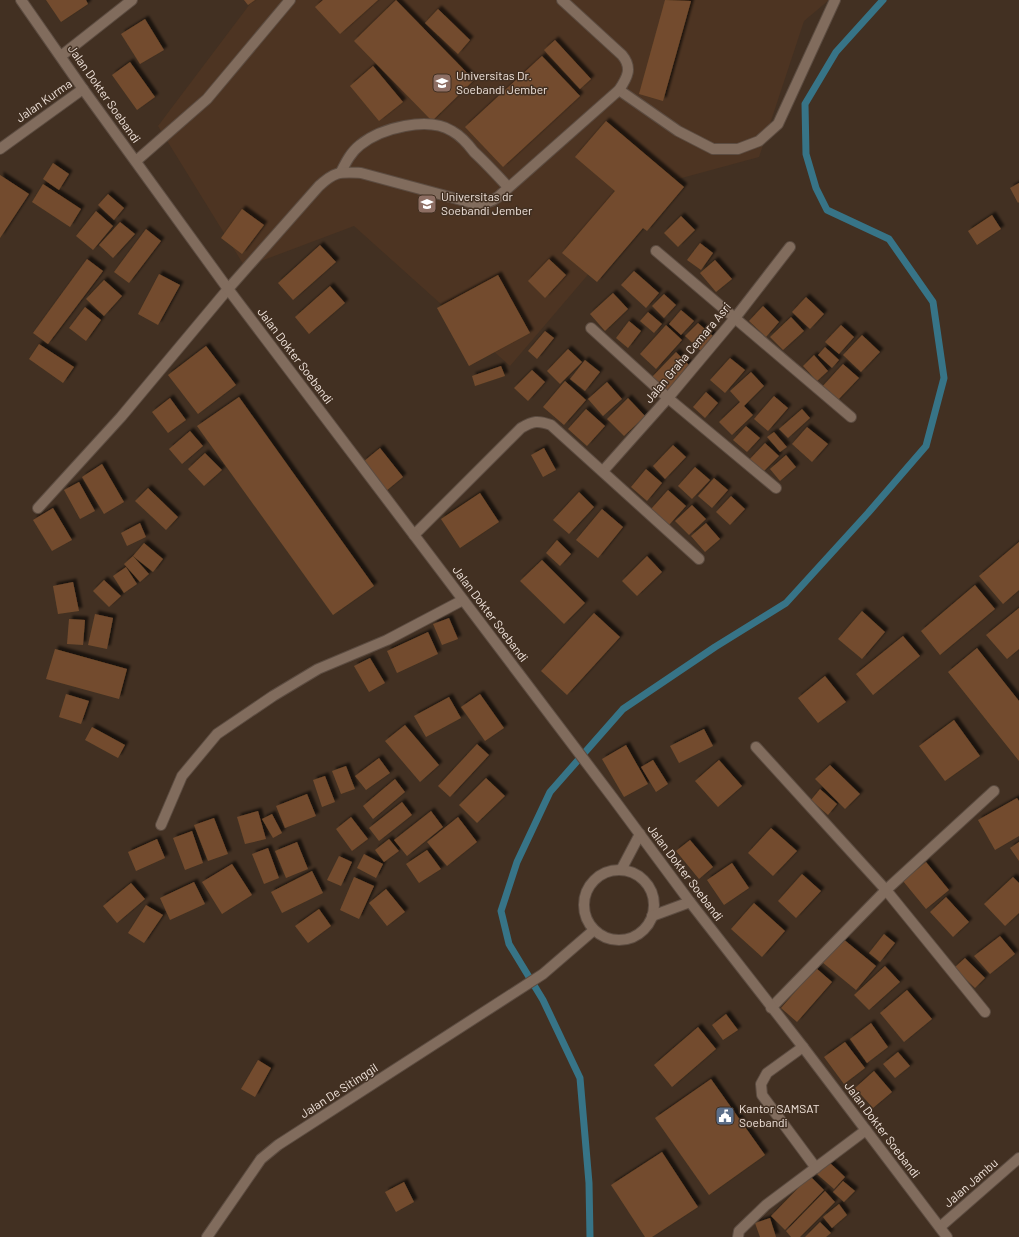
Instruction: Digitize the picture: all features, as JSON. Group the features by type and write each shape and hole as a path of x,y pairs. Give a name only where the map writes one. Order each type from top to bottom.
{"street":[{"name":"Jalan Dokter Soebandi","path":"22,0 228,289 690,902 771,1008 803,1047 947,1237"},
{"path":"61,56 132,0"},
{"path":"136,161 207,99 290,0"},
{"path":"38,508 121,417 228,289 326,179 341,172 361,173 476,204 492,202 619,90 628,76 628,65 626,60 562,0"},
{"path":"619,90 678,131 712,149 738,149 759,141 778,124 834,0"},
{"name":"Jalan Kurma","path":"0,148 84,89"},
{"path":"341,172 354,150 361,144 380,134 409,125 436,126 445,128 460,136 508,187"},
{"name":"Jalan Graha Cemara Asri","path":"603,471 668,398 735,318 790,247"},
{"path":"656,251 851,417"},
{"path":"591,328 668,398 776,488"},
{"path":"414,535 521,428 529,423 540,420 550,425 603,471 699,559"},
{"path":"161,825 182,776 217,734 273,696 318,669 386,640 463,600"},
{"path":"756,748 886,890 985,1012"},
{"path":"771,1008 886,890 994,791"},
{"path":"621,870 640,834"},
{"path":"621,870 632,872 641,878 648,886 654,906 649,924 644,930 630,939 614,940 603,937 594,930 587,921 584,910 584,900 587,890 593,881 601,875 611,871 621,870"},
{"path":"652,916 690,902"},
{"name":"Jalan De Sitinggil","path":"207,1237 261,1159 278,1145 542,974 594,930"},
{"path":"803,1047 767,1073 761,1084 762,1095 816,1168"},
{"path":"738,1237 739,1231 766,1205 866,1130"},
{"name":"Jalan Jambu","path":"940,1227 1019,1158"}],"shaded area":[{"name":"Universitas dr Soebandi Jember","path":"253,0 829,0 804,21 759,157 667,182 510,366 354,226 245,267 158,126"}],"building":[{"path":"46,0 86,0 88,4 61,22"},
{"path":"244,0 255,0 248,5"},
{"path":"323,0 378,0 340,34 315,7"},
{"path":"396,0 474,80 432,121 354,41"},
{"path":"665,0 691,1 663,101 639,94"},
{"path":"438,9 470,40 458,54 425,23"},
{"path":"145,19 164,50 140,64 121,34"},
{"path":"555,40 591,79 580,89 544,50"},
{"path":"542,56 580,96 503,167 465,127"},
{"path":"130,62 155,97 137,110 112,75"},
{"path":"373,66 403,102 379,121 350,86"},
{"path":"606,121 684,187 647,231 643,228 597,282 562,253 615,191 575,157"},
{"path":"53,163 69,174 59,190 43,179"},
{"path":"0,175 29,194 0,238"},
{"path":"1019,183 1019,202 1018,203 1010,188"},
{"path":"43,184 81,209 70,227 32,202"},
{"path":"108,194 124,208 114,220 98,205"},
{"path":"242,209 264,225 242,254 221,238"},
{"path":"96,211 113,226 93,250 76,236"},
{"path":"992,215 1001,229 977,245 968,231"},
{"path":"681,216 695,230 678,247 664,233"},
{"path":"120,222 135,234 113,258 99,245"},
{"path":"146,229 161,241 129,283 114,272"},
{"path":"700,243 713,253 701,270 687,260"},
{"path":"320,245 336,262 293,300 278,283"},
{"path":"87,259 103,271 48,344 33,333"},
{"path":"549,259 566,275 545,298 528,281"},
{"path":"715,260 732,279 716,292 700,273"},
{"path":"634,271 659,293 646,308 621,285"},
{"path":"159,274 180,285 158,325 138,314"},
{"path":"498,275 530,333 469,366 437,308"},
{"path":"104,280 122,296 104,316 86,299"},
{"path":"330,286 345,303 309,334 295,317"},
{"path":"613,293 628,309 605,331 590,314"},
{"path":"664,294 676,305 664,318 652,306"},
{"path":"806,297 824,314 810,329 792,312"},
{"path":"763,306 779,322 766,337 749,321"},
{"path":"85,307 101,320 86,341 69,328"},
{"path":"681,310 694,321 681,335 669,324"},
{"path":"648,312 662,324 654,333 640,321"},
{"path":"791,317 804,331 783,350 770,337"},
{"path":"629,321 641,331 628,348 616,338"},
{"path":"698,323 714,337 701,351 685,336"},
{"path":"666,325 682,340 656,369 640,354"},
{"path":"841,325 854,337 839,354 825,342"},
{"path":"545,331 554,338 537,359 528,351"},
{"path":"862,335 880,352 861,372 843,355"},
{"path":"39,344 74,367 63,383 29,359"},
{"path":"206,346 236,385 198,414 168,375"},
{"path":"825,347 839,360 832,368 818,355"},
{"path":"568,349 582,362 560,384 547,371"},
{"path":"676,352 691,367 666,393 651,378"},
{"path":"814,355 828,371 817,381 803,366"},
{"path":"730,358 745,370 725,393 710,380"},
{"path":"585,360 600,372 585,391 570,379"},
{"path":"843,364 859,378 836,402 821,388"},
{"path":"501,366 505,376 475,386 472,376"},
{"path":"532,370 545,382 528,401 514,388"},
{"path":"751,372 764,386 744,406 753,415 732,435 719,422 740,402 730,391"},
{"path":"565,381 586,400 564,425 543,407"},
{"path":"607,382 622,399 603,416 588,399"},
{"path":"706,392 718,403 705,418 693,407"},
{"path":"774,396 788,408 768,431 754,419"},
{"path":"239,397 374,586 333,615 197,426"},
{"path":"170,398 186,420 168,433 152,412"},
{"path":"628,398 645,416 624,436 607,419"},
{"path":"586,409 605,426 587,446 568,429"},
{"path":"802,409 810,418 788,438 779,429"},
{"path":"746,426 760,438 747,452 733,440"},
{"path":"807,427 828,444 812,462 792,444"},
{"path":"190,431 203,446 182,464 169,449"},
{"path":"774,432 787,447 780,452 767,437"},
{"path":"765,443 779,456 762,473 749,460"},
{"path":"673,445 686,457 665,479 653,466"},
{"path":"380,448 403,477 386,491 363,462"},
{"path":"544,448 556,470 543,477 531,455"},
{"path":"205,453 222,470 204,486 188,469"},
{"path":"786,455 796,467 780,481 770,469"},
{"path":"102,464 124,502 104,514 82,477"},
{"path":"695,467 710,480 692,499 678,486"},
{"path":"646,469 662,483 647,501 631,487"},
{"path":"714,478 728,490 712,508 698,496"},
{"path":"79,482 95,511 80,519 64,490"},
{"path":"148,488 178,517 166,530 135,501"},
{"path":"668,490 686,506 669,525 651,509"},
{"path":"579,492 594,507 569,534 553,520"},
{"path":"480,493 499,522 460,548 441,519"},
{"path":"731,496 745,509 730,525 716,512"},
{"path":"692,505 706,519 689,535 675,521"},
{"path":"53,508 72,540 52,551 33,520"},
{"path":"602,509 623,527 598,558 576,540"},
{"path":"140,523 146,537 127,546 121,533"},
{"path":"706,523 720,539 705,552 691,536"},
{"path":"557,540 571,554 560,566 546,553"},
{"path":"1019,542 1019,590 1003,604 979,576"},
{"path":"144,543 163,559 153,572 133,556"},
{"path":"133,556 149,574 140,582 124,564"},
{"path":"647,556 662,572 637,596 622,581"},
{"path":"542,560 585,603 564,624 520,581"},
{"path":"126,567 137,584 124,593 113,576"},
{"path":"104,580 121,596 109,607 93,591"},
{"path":"73,582 79,611 58,614 53,586"},
{"path":"975,585 995,609 940,655 921,631"},
{"path":"1019,608 1019,649 1007,659 986,635"},
{"path":"862,611 885,632 862,659 838,639"},
{"path":"594,613 620,637 567,695 541,671"},
{"path":"95,614 113,618 107,649 88,645"},
{"path":"449,618 458,639 442,645 433,624"},
{"path":"69,619 85,620 83,645 67,644"},
{"path":"428,632 438,654 397,673 387,651"},
{"path":"903,636 920,656 873,695 856,674"},
{"path":"977,648 1019,701 1019,761 948,672"},
{"path":"55,649 127,669 119,699 46,679"},
{"path":"370,658 385,683 369,692 354,666"},
{"path":"825,676 846,702 818,723 798,698"},
{"path":"66,694 89,701 81,724 59,717"},
{"path":"480,694 504,728 485,741 461,707"},
{"path":"449,697 461,718 426,737 414,716"},
{"path":"954,720 980,756 945,781 919,746"},
{"path":"405,725 439,765 420,782 385,741"},
{"path":"92,727 125,745 118,758 85,740"},
{"path":"704,729 713,746 679,763 670,746"},
{"path":"477,744 489,755 450,797 438,786"},
{"path":"626,745 648,784 624,797 602,759"},
{"path":"379,758 390,773 366,790 355,776"},
{"path":"653,760 668,784 656,792 641,767"},
{"path":"719,760 742,786 718,807 695,781"},
{"path":"830,765 860,794 845,809 815,779"},
{"path":"346,766 355,789 341,794 332,771"},
{"path":"325,776 335,802 322,807 313,780"},
{"path":"486,778 505,796 477,823 459,805"},
{"path":"395,779 405,792 373,819 363,806"},
{"path":"820,789 837,804 828,815 811,800"},
{"path":"307,794 316,816 285,828 276,806"},
{"path":"1017,798 1019,801 1019,836 995,850 978,820"},
{"path":"402,802 412,815 379,841 369,828"},
{"path":"258,811 266,839 245,844 237,817"},
{"path":"431,811 443,827 407,856 394,840"},
{"path":"272,814 282,833 273,838 262,819"},
{"path":"351,817 368,839 352,851 336,829"},
{"path":"458,817 477,842 447,866 427,842"},
{"path":"214,818 228,854 208,861 194,825"},
{"path":"771,828 797,851 773,876 748,853"},
{"path":"192,831 203,863 185,870 173,838"},
{"path":"157,839 165,858 136,871 128,852"},
{"path":"389,839 399,851 384,862 375,850"},
{"path":"690,840 713,867 699,879 676,851"},
{"path":"297,842 308,869 286,878 275,851"},
{"path":"1019,842 1019,861 1010,848"},
{"path":"268,848 279,878 264,884 252,854"},
{"path":"427,850 441,869 419,883 406,864"},
{"path":"364,854 383,864 376,878 357,868"},
{"path":"339,856 352,862 341,886 327,880"},
{"path":"926,862 949,890 926,909 903,881"},
{"path":"732,863 749,888 724,905 707,880"},
{"path":"232,864 252,895 222,914 202,882"},
{"path":"312,871 323,893 282,913 271,892"},
{"path":"802,874 821,891 796,918 778,901"},
{"path":"354,877 374,886 359,919 340,910"},
{"path":"1013,877 1019,883 1019,913 1005,926 984,904"},
{"path":"194,882 205,904 170,920 160,898"},
{"path":"131,883 145,899 117,923 103,906"},
{"path":"386,889 405,912 387,926 369,903"},
{"path":"946,897 969,922 953,937 930,912"},
{"path":"754,903 785,931 762,957 731,929"},
{"path":"146,905 163,915 144,943 128,933"},
{"path":"319,909 331,926 308,943 295,926"},
{"path":"884,934 895,943 880,962 869,953"},
{"path":"1000,936 1015,954 990,974 974,956"},
{"path":"842,938 876,966 856,990 822,962"},
{"path":"965,958 985,978 975,988 954,968"},
{"path":"885,966 900,982 869,1010 854,995"},
{"path":"816,968 832,982 797,1022 781,1008"},
{"path":"907,990 932,1019 904,1042 880,1013"},
{"path":"726,1014 738,1030 723,1040 712,1025"},
{"path":"871,1023 888,1047 867,1063 850,1039"},
{"path":"698,1027 716,1049 672,1087 654,1065"},
{"path":"845,1042 865,1068 844,1084 824,1057"},
{"path":"898,1052 910,1066 895,1078 883,1064"},
{"path":"258,1060 271,1068 255,1097 241,1089"},
{"path":"874,1071 892,1092 873,1108 855,1088"},
{"path":"711,1079 765,1155 709,1195 655,1118"},
{"path":"662,1152 698,1207 652,1237 645,1237 611,1185"},
{"path":"829,1162 845,1177 834,1189 817,1174"},
{"path":"810,1176 824,1190 785,1230 771,1216"},
{"path":"843,1181 855,1191 844,1202 833,1192"},
{"path":"404,1182 414,1202 396,1212 385,1192"},
{"path":"825,1191 835,1202 800,1237 791,1237 786,1231"},
{"path":"839,1204 847,1215 832,1228 823,1217"},
{"path":"770,1218 776,1237 760,1237 755,1223"},
{"path":"820,1222 831,1233 826,1237 805,1237"}],"waterway":[{"path":"590,1237 589,1183 580,1078 543,1000 509,944 501,911 517,862 550,792 623,709 715,647 786,603 868,513 926,446 944,378 933,302 889,239 827,210 816,188 806,154 805,104 836,52 883,0"}],"place":[{"name":"Universitas Dr. Soebandi Jember","path":"442,83"},
{"name":"Universitas dr Soebandi Jember","path":"427,204"},
{"name":"Kantor SAMSAT Soebandi","path":"725,1116"}]}
